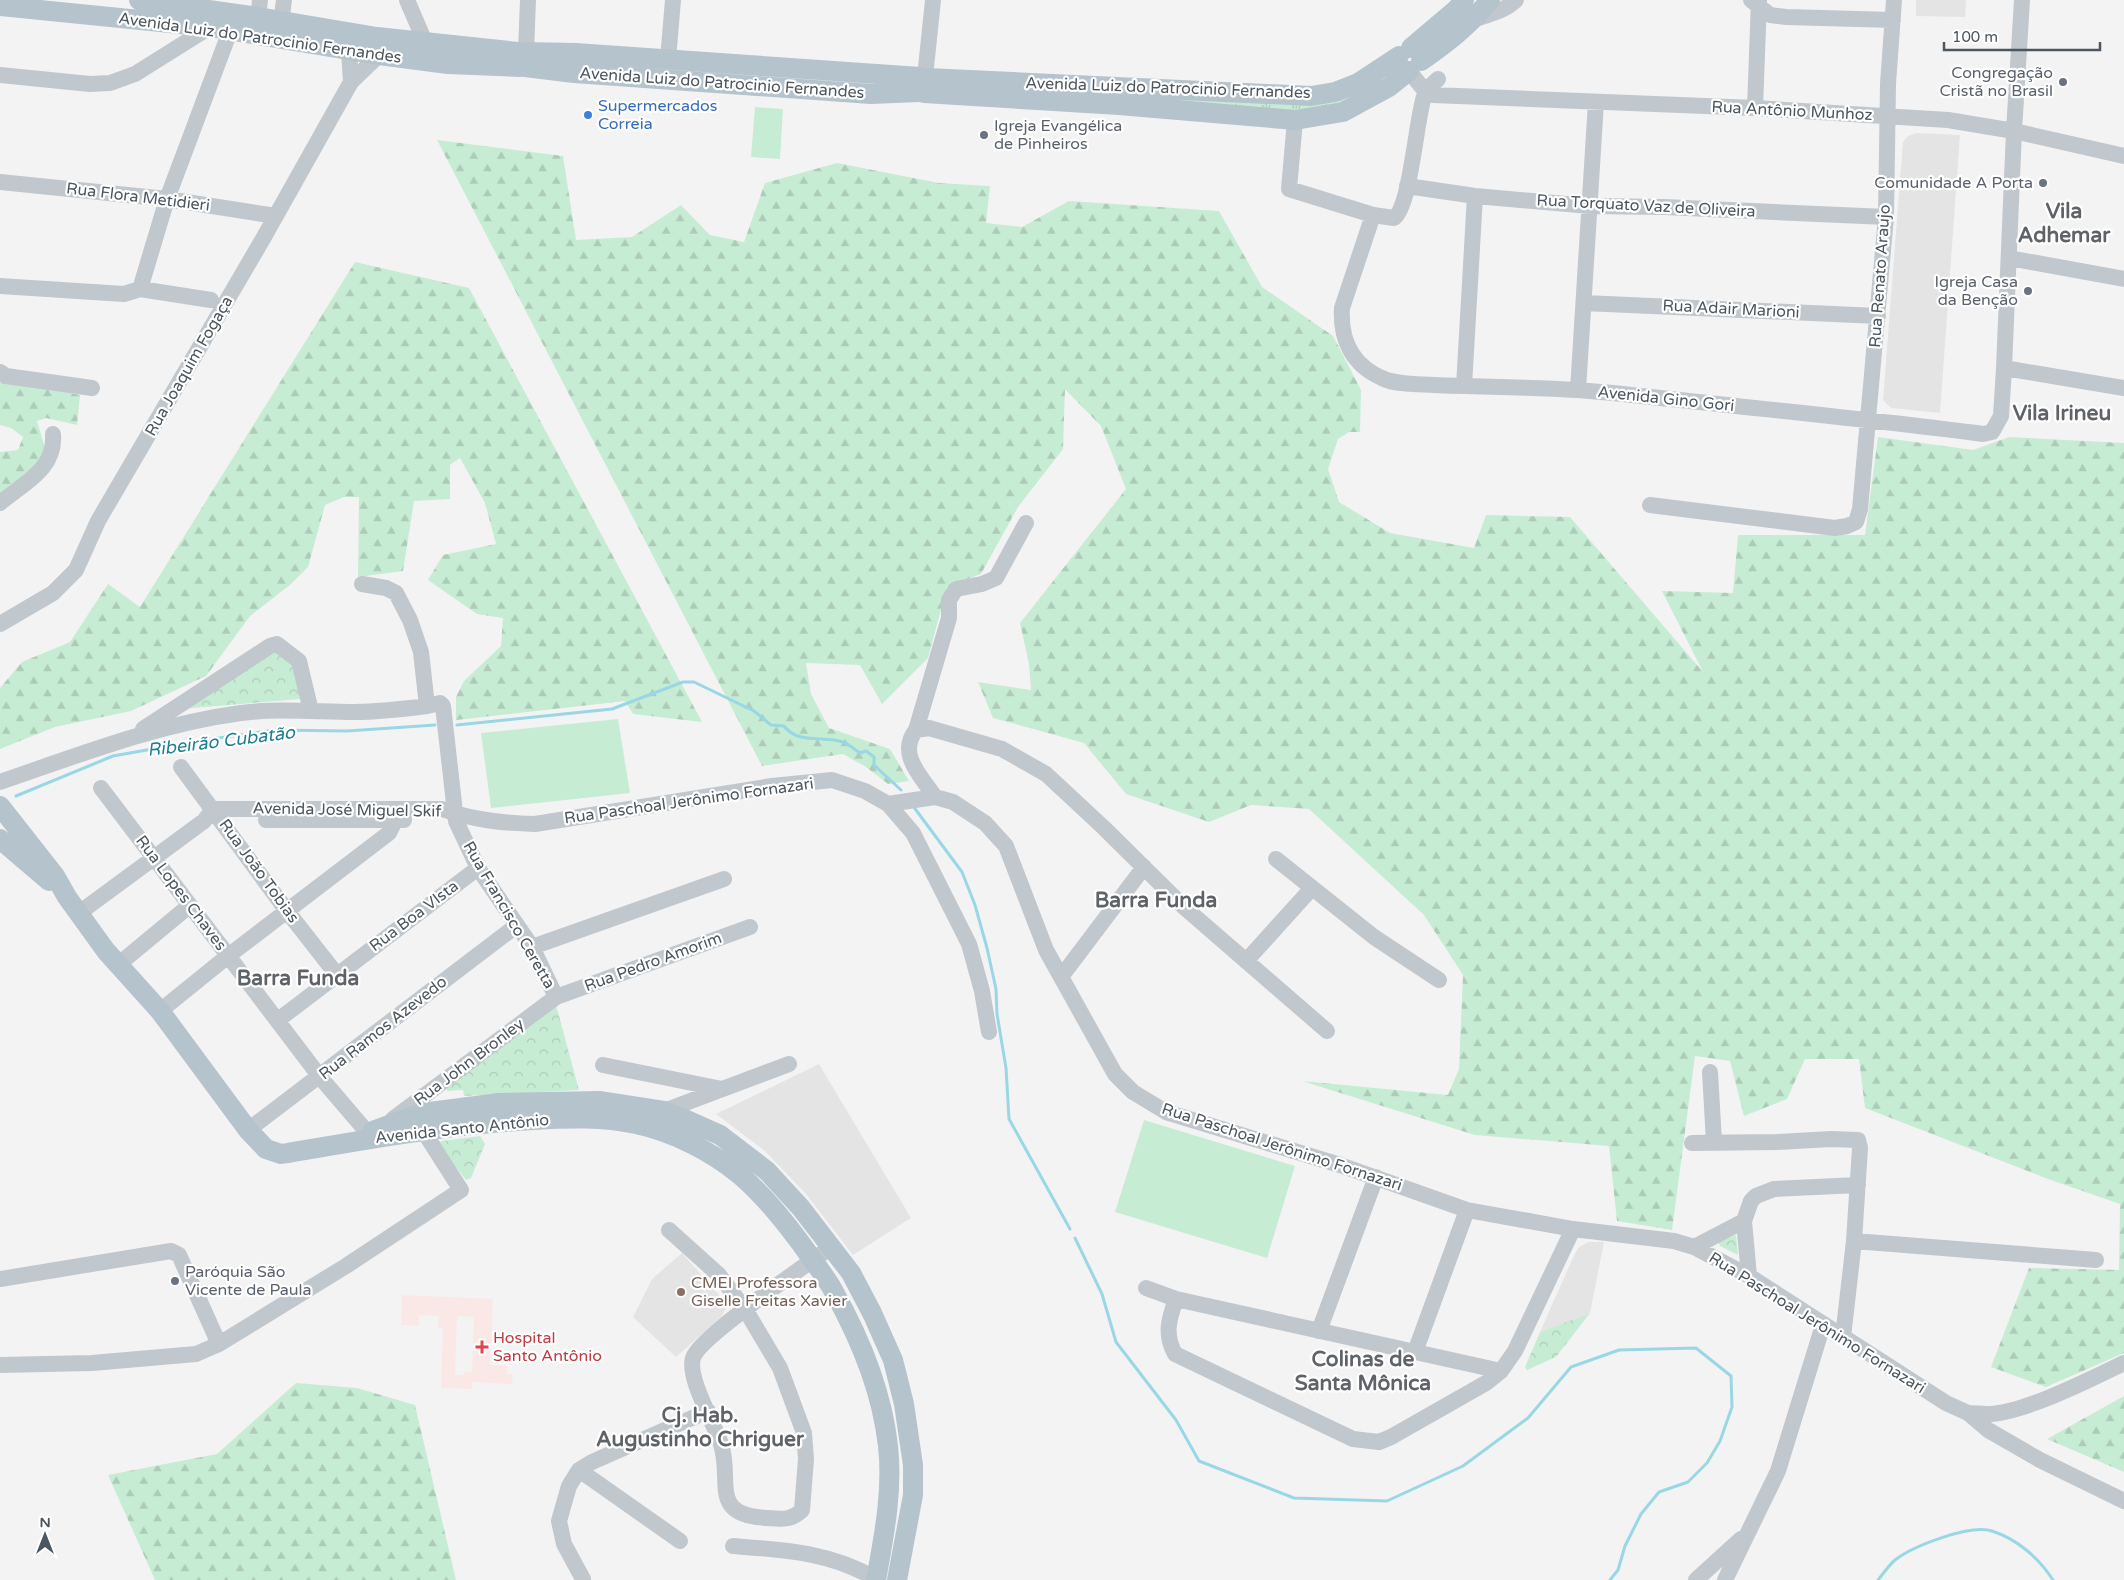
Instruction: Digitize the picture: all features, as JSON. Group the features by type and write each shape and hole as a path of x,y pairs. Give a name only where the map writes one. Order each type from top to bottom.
{"main road":[{"name":"Avenida Luiz do Patrocinio Fernandes","path":"139,0 258,17 280,30 349,51 448,64 522,60 575,53 668,59 923,83 1120,96 1311,96 1335,92 1358,84 1452,39 1475,19 1490,0"},
{"name":"Avenida Luiz do Patrocinio Fernandes","path":"1120,96 1294,120 1342,112 1389,87 1410,59 1464,0"},
{"name":"Avenida Luiz do Patrocinio Fernandes","path":"0,6 210,27 230,31 258,17"},
{"name":"Avenida Luiz do Patrocinio Fernandes","path":"280,30 425,42 522,60 574,73 872,94 923,83"},
{"name":"Avenida Santo Antônio","path":"4,811 55,876 106,951 160,1011 248,1130 266,1149 281,1154 368,1136 499,1103 586,1100 664,1111 720,1135 767,1171 800,1208 851,1273 872,1312 893,1360 904,1404 913,1465 913,1495 896,1580"},
{"name":"Avenida Santo Antônio","path":"0,839 73,905"},
{"name":"Avenida Santo Antônio","path":"423,1123 501,1122 587,1117 637,1124 671,1135 701,1149 739,1174 765,1199 793,1231 832,1288 874,1379 884,1416 890,1470 889,1495 876,1579"},
{"path":"785,1224 800,1208"}],"street":[{"path":"280,30 284,0"},
{"path":"407,0 425,42"},
{"path":"522,60 528,0"},
{"path":"668,59 673,0"},
{"path":"923,83 932,0"},
{"path":"1475,19 1507,8 1516,0"},
{"name":"Rua Renato Araujo","path":"1650,505 1836,528 1856,522 1860,509 1886,217 1888,117 1894,0"},
{"path":"2022,0 2014,132 2004,368 2124,388"},
{"path":"1756,2 1770,15 1893,20"},
{"path":"1755,108 1756,2"},
{"path":"0,75 90,84 110,83 134,74 210,27"},
{"path":"140,289 167,199 230,31"},
{"path":"349,51 351,82"},
{"name":"Rua Joaquim Fogaça","path":"0,624 53,593 76,570 98,521 276,216 351,82 379,55"},
{"path":"1410,59 1457,95"},
{"path":"1294,120 1289,189 1373,215 1390,219 1397,216 1407,186 1425,91 1410,59"},
{"path":"1425,91 1438,79"},
{"name":"Rua Antônio Munhoz","path":"1425,91 1433,95 1755,108 1948,120 2124,156"},
{"path":"1578,390 1596,102"},
{"name":"Rua Flora Metidieri","path":"0,182 167,199 276,216"},
{"name":"Rua Torquato Vaz de Oliveira","path":"1407,186 1475,196 1590,206 1664,206 1886,217"},
{"path":"1464,386 1475,196"},
{"name":"Avenida Gino Gori","path":"1373,215 1342,308 1341,325 1345,340 1355,359 1369,371 1383,379 1409,383 1578,390 1868,419 1983,434 1992,432 2000,416 2004,368"},
{"path":"2009,258 2124,278"},
{"path":"0,286 124,294 140,289 211,300"},
{"name":"Rua Adair Marioni","path":"1584,303 1878,316"},
{"path":"0,372 6,376 92,388"},
{"path":"0,503 46,466 54,447 53,434"},
{"path":"888,804 935,796 909,758 908,742 916,730 949,618 949,600 956,589 982,584 996,578 1026,523"},
{"path":"0,782 133,736 241,713 392,710 427,706 422,652 407,613 396,593 386,588 362,584"},
{"path":"133,736 274,644 280,645 299,661 311,711"},
{"name":"Rua Francisco Ceretta","path":"427,706 440,703 443,706 456,820 478,868 532,947 556,997"},
{"path":"916,730 930,728 1002,749 1046,774 1185,908 1327,1031"},
{"name":"Rua João Tobias","path":"181,767 213,816 337,975"},
{"name":"Rua Paschoal Jerônimo Fornazari","path":"456,814 502,823 535,824 772,786 832,780 865,791 888,804 913,833 969,944 982,991 989,1032"},
{"name":"Rua Lopes Chaves","path":"101,788 320,1077 368,1136"},
{"name":"Rua Paschoal Jerônimo Fornazari","path":"935,796 953,802 985,823 1006,846 1046,950 1115,1074 1133,1092 1166,1112 1376,1177 1467,1210 1573,1229 1674,1241 1694,1247 1749,1276 1946,1403 1968,1413 1988,1430 2025,1452 2124,1502"},
{"name":"Avenida José Miguel Skif","path":"213,816 396,815 441,819 456,814"},
{"path":"160,1011 228,956 389,833 396,815"},
{"path":"73,905 153,858 213,816"},
{"path":"1276,859 1374,937 1439,980"},
{"path":"1061,977 1144,867"},
{"name":"Rua Boa VIsta","path":"278,1020 478,868"},
{"path":"532,947 724,879"},
{"path":"1246,961 1312,888"},
{"path":"119,964 189,906"},
{"name":"Rua Ramos Azevedo","path":"248,1130 516,926"},
{"name":"Rua Pedro Amorim","path":"556,997 750,927"},
{"name":"Rua John Bronley","path":"368,1136 556,997"},
{"path":"647,1128 664,1111 789,1064"},
{"path":"603,1065 722,1089"},
{"path":"1710,1072 1714,1142"},
{"path":"0,1365 92,1363 155,1359 196,1354 219,1344 346,1266 461,1190 423,1123"},
{"path":"1692,1143 1854,1139 1859,1143 1854,1241 1843,1337"},
{"path":"1320,1331 1376,1177"},
{"path":"1749,1276 1744,1221 1751,1201 1765,1192 1774,1189 1858,1185"},
{"path":"1415,1352 1467,1210"},
{"path":"1694,1247 1744,1221"},
{"path":"1176,1299 1167,1330 1170,1344 1175,1354 1353,1439 1379,1442 1486,1383 1501,1371 1515,1351 1573,1229"},
{"path":"669,1230 719,1275 745,1309 780,1368 798,1413 804,1434 806,1459 802,1510 789,1519 757,1518 737,1512 726,1497 721,1444 691,1372 693,1358 698,1348 745,1309 831,1247"},
{"path":"1854,1241 2096,1260"},
{"path":"0,1279 171,1251 179,1255 219,1344"},
{"path":"1146,1288 1176,1299 1501,1371"},
{"path":"1725,1580 1782,1462 1823,1325"},
{"path":"1968,1413 1988,1414 2008,1411 2046,1397 2124,1363"},
{"path":"583,1578 564,1544 559,1521 569,1486 579,1470 592,1462 708,1411"},
{"path":"579,1470 680,1541"},
{"path":"1696,1580 1748,1533"},
{"path":"733,1546 786,1550 823,1556 856,1566 876,1579"}],"shaded area":[{"path":"1916,0 1966,0 1965,17 1916,16"},
{"path":"1917,133 1960,135 1940,413 1891,408 1883,400 1903,142 1908,136"},
{"path":"819,1064 911,1218 853,1255 806,1194 765,1151 716,1114"},
{"path":"1588,1242 1604,1242 1590,1313 1540,1332 1578,1248"},
{"name":"CMEI Professora Giselle Freitas Xavier","path":"682,1253 728,1305 722,1316 676,1357 633,1317 652,1279"},
{"name":"Hospital Santo Antônio","path":"402,1295 493,1299 490,1365 507,1366 507,1374 513,1374 512,1384 472,1382 472,1389 441,1388 443,1328 438,1328 439,1316 419,1315 419,1326 401,1325","holes":["457,1316 474,1317 472,1372 465,1372 464,1375 455,1375"]}],"green space":[{"path":"1391,69 1397,77 1340,106 1307,111 1132,101 1128,94 1254,102"},
{"path":"755,107 783,109 780,159 751,157"},
{"path":"437,140 563,156 576,240 632,237 681,205 710,235 744,242 765,183 837,163 939,183 990,186 986,223 1022,227 1069,201 1219,211 1262,287 1333,336 1361,390 1360,432 1349,432 1338,439 1328,469 1339,502 1390,533 1474,548 1486,515 1570,517 1703,672 1662,591 1733,593 1738,535 1865,535 1878,437 1973,450 2009,437 2124,443 2124,1353 2046,1387 1991,1367 2029,1268 2119,1270 2120,1204 2048,1179 1865,1108 1859,1059 1805,1059 1787,1099 1744,1116 1730,1061 1695,1056 1672,1230 1617,1221 1609,1146 1475,1135 1302,1081 1448,1095 1459,1069 1463,975 1424,915 1309,809 1251,805 1209,822 1126,794 1084,743 993,718 978,682 1031,690 1029,664 1020,623 1126,489 1101,426 1065,389 1063,449 1018,507 981,574 947,587 928,658 882,704 860,665 806,663 811,694 829,728 890,749 909,781 888,784 866,767 843,754 762,766"},
{"path":"355,262 469,288 702,722 633,714 625,701 456,720 456,697 464,681 501,646 503,618 477,614 428,580 443,555 496,544 485,503 460,458 450,465 450,499 414,501 403,571 358,577 359,497 344,497 325,505 308,567 291,584 250,616 206,676 131,711 55,727 0,749 0,688 22,662 70,642 108,584 140,607"},
{"path":"0,378 80,395 77,425 46,418 37,421 47,455 36,467 0,494 0,452 18,450 23,437 11,428 0,425"},
{"path":"271,649 293,660 300,699 181,709"},
{"path":"618,719 630,793 491,808 481,733"},
{"path":"555,1001 579,1090 464,1096 463,1090 447,1091 446,1083"},
{"path":"1144,1120 1295,1166 1267,1258 1115,1212"},
{"path":"480,1136 485,1144 471,1178 466,1180 441,1148 440,1143 442,1141"},
{"path":"1736,1235 1738,1255 1720,1246 1718,1242"},
{"path":"1590,1313 1556,1357 1527,1370 1525,1367 1540,1332"},
{"path":"296,1383 357,1388 415,1405 456,1580 155,1580 108,1475 217,1454"},
{"path":"2124,1396 2124,1472 2047,1439"}],"waterway":[{"name":"Ribeirão Cubatão","path":"457,725 612,709 683,682 694,682 754,711 771,725 784,726 796,736 836,740 845,743 860,753 866,751 874,757 874,765 901,790"},
{"name":"Ribeirão Cubatão","path":"16,796 113,756 197,741 275,730 347,731 435,725"},
{"path":"913,806 962,872 975,905 996,989 997,1014 1006,1068 1009,1119 1070,1229"},
{"name":"Ribeirão Cubatão","path":"1075,1238 1102,1294 1116,1342 1176,1420 1199,1461 1294,1498 1387,1501 1463,1466 1528,1418 1571,1367 1619,1350 1696,1348 1731,1376 1732,1407 1720,1441 1707,1463 1688,1482 1659,1492 1641,1514 1625,1546 1618,1570 1610,1580"},
{"name":"Ribeirão Cubatão","path":"1878,1580 1888,1567 1903,1554 1956,1533 1982,1530 2001,1534 2019,1544 2041,1564 2053,1580"}],"place":[{"name":"Congregação Cristã no Brasil","path":"2063,82"},
{"name":"Supermercados Correia","path":"588,115"},
{"name":"Igreja Evangélica de Pinheiros","path":"984,135"},
{"name":"Comunidade A Porta","path":"2043,183"},
{"name":"Igreja Casa da Benção","path":"2028,291"},
{"name":"Paróquia São Vicente de Paula","path":"175,1281"},
{"name":"CMEI Professora Giselle Freitas Xavier","path":"681,1292"},
{"name":"Hospital Santo Antônio","path":"482,1347"}],"district":[{"name":"Vila Adhemar","path":"2064,223"},
{"name":"Vila Irineu","path":"2062,413"},
{"name":"Barra Funda","path":"1156,900"},
{"name":"Barra Funda","path":"298,978"},
{"name":"Colinas de Santa Mônica","path":"1363,1371"},
{"name":"Cj. Hab. Augustinho Chriguer","path":"700,1427"}]}
